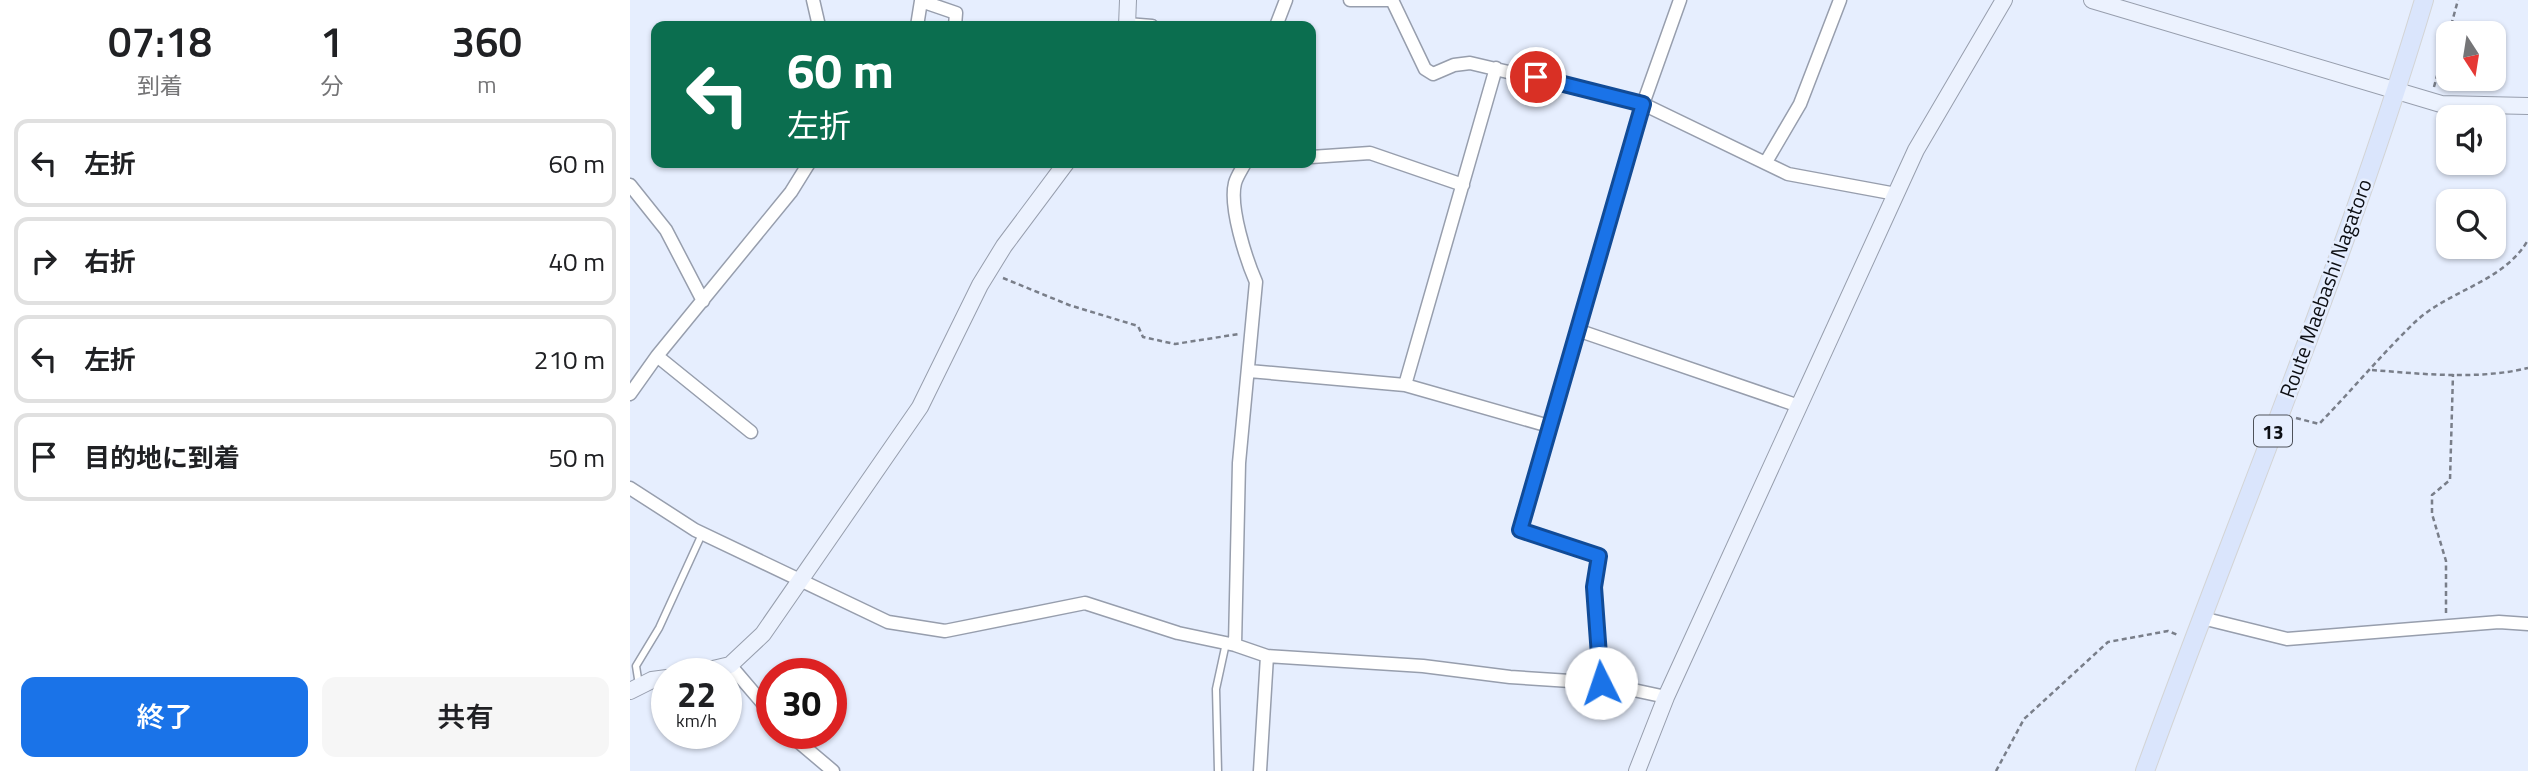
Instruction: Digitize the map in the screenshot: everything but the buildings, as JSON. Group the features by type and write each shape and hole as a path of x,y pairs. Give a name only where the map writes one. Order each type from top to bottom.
{"main road":[{"name":"Route Maebashi Nagatoro","path":"2145,771 2397,90 2424,0"}],"street":[{"path":"813,0 818,21"},
{"path":"1127,21 1128,0"},
{"path":"1278,21 1286,0"},
{"path":"1350,0 1391,0 1425,69 1433,75 1454,65 1470,63 1643,104 1788,174 1896,194"},
{"path":"1601,683 1594,587 1599,556 1520,530 1549,426 1580,331 1643,104 1680,0"},
{"path":"1766,162 1800,104 1840,0"},
{"path":"1637,771 1666,696 1916,150 2004,0"},
{"path":"2092,0 2441,104 2528,106"},
{"path":"919,21 921,1 956,13 955,21"},
{"path":"1405,385 1496,68"},
{"path":"1316,157 1370,153 1463,185"},
{"path":"630,394 657,356 791,192 806,168"},
{"path":"737,658 762,634 920,407 988,272 1062,168"},
{"path":"1231,644 1239,463 1256,282 1247,260 1236,208 1235,184 1243,168"},
{"path":"630,185 666,230 703,301"},
{"path":"1580,331 1799,406"},
{"path":"657,356 751,432"},
{"path":"1249,371 1405,385 1549,426"},
{"path":"630,488 702,534 800,578 888,622 934,630 985,624 1078,603 1267,656 1423,666 1510,677 1601,683 1666,696"},
{"path":"2202,618 2287,639 2499,622 2528,624"},
{"path":"1260,771 1267,656"},
{"path":"742,679 756,695"},
{"path":"634,689 651,683"},
{"path":"807,749 833,771"}],"lane":[{"path":"634,689 636,666 659,628 702,534"},
{"path":"1218,771 1216,689 1231,644"}],"path":[{"path":"2452,21 2458,0"},
{"path":"2430,101 2436,80"},
{"path":"2279,413 2319,425 2417,321 2457,293 2494,274 2521,253 2528,240"},
{"path":"988,272 1069,305 1138,326 1143,337 1175,344 1252,331"},
{"path":"2372,370 2454,374 2508,373 2528,368"},
{"path":"2446,626 2446,561 2432,514 2432,495 2450,480 2454,374"},
{"path":"1996,771 2024,719 2108,642 2168,631 2193,640"}],"route":[{"path":"1536,77 1643,104 1580,331 1549,426 1520,530 1599,556 1594,587 1601,683"}]}
